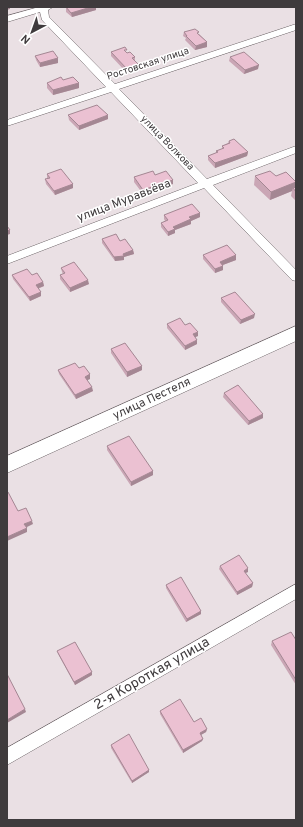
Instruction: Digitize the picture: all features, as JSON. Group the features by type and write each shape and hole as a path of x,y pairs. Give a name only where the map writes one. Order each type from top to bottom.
{"street":[{"path":"7,19 45,8"},
{"name":"улица Волкова","path":"45,8 46,18 296,277"},
{"name":"Ростовская улица","path":"7,122 296,27"},
{"name":"улица Муравьёва","path":"7,260 296,149"},
{"name":"улица Пестеля","path":"7,465 296,333"},
{"name":"2-я Короткая улица","path":"7,757 296,591"}],"building":[{"path":"66,7 91,7 71,13"},
{"path":"195,29 199,32 197,33 207,42 196,46 184,32"},
{"path":"125,47 127,50 124,50 127,53 130,52 135,57 132,58 139,65 127,69 111,52"},
{"path":"53,51 58,58 40,63 35,56"},
{"path":"244,52 259,65 245,70 230,57"},
{"path":"61,77 63,80 73,77 79,83 53,90 47,83"},
{"path":"97,105 108,115 79,126 68,115"},
{"path":"234,139 248,152 215,163 208,156 218,152 216,151 224,148 222,146 230,143 229,141"},
{"path":"61,169 73,184 54,191 45,179 50,178 47,174"},
{"path":"153,171 155,175 166,171 173,180 143,190 134,177"},
{"path":"270,171 276,176 286,172 296,182 271,192 255,176"},
{"path":"192,204 200,213 189,217 191,219 173,227 175,229 168,232 161,223 168,220 164,215"},
{"path":"116,234 120,241 125,239 133,250 123,254 124,256 114,257 102,239"},
{"path":"227,245 236,255 220,262 223,266 215,269 203,255"},
{"path":"74,262 88,280 70,288 60,275 65,273 61,268"},
{"path":"27,269 32,275 37,273 43,282 36,285 41,292 29,297 12,275"},
{"path":"235,292 255,314 241,320 221,298"},
{"path":"180,318 185,325 190,323 198,332 193,334 197,340 185,346 167,324"},
{"path":"125,343 142,366 127,372 111,349"},
{"path":"75,363 79,368 84,366 90,374 85,377 92,387 75,395 58,370"},
{"path":"238,385 263,414 249,421 224,393"},
{"path":"129,436 153,471 131,482 107,446"},
{"path":"8,492 18,511 26,508 32,521 24,524 27,528 7,537 7,493"},
{"path":"239,555 248,568 244,571 253,583 237,592 220,566"},
{"path":"181,577 201,611 187,619 166,585"},
{"path":"291,632 296,640 296,680 272,641"},
{"path":"75,642 92,672 74,682 57,651"},
{"path":"7,674 25,709 7,720"},
{"path":"180,699 194,722 201,718 207,729 200,733 203,739 183,750 160,711"},
{"path":"129,734 149,770 132,781 111,745"}]}
